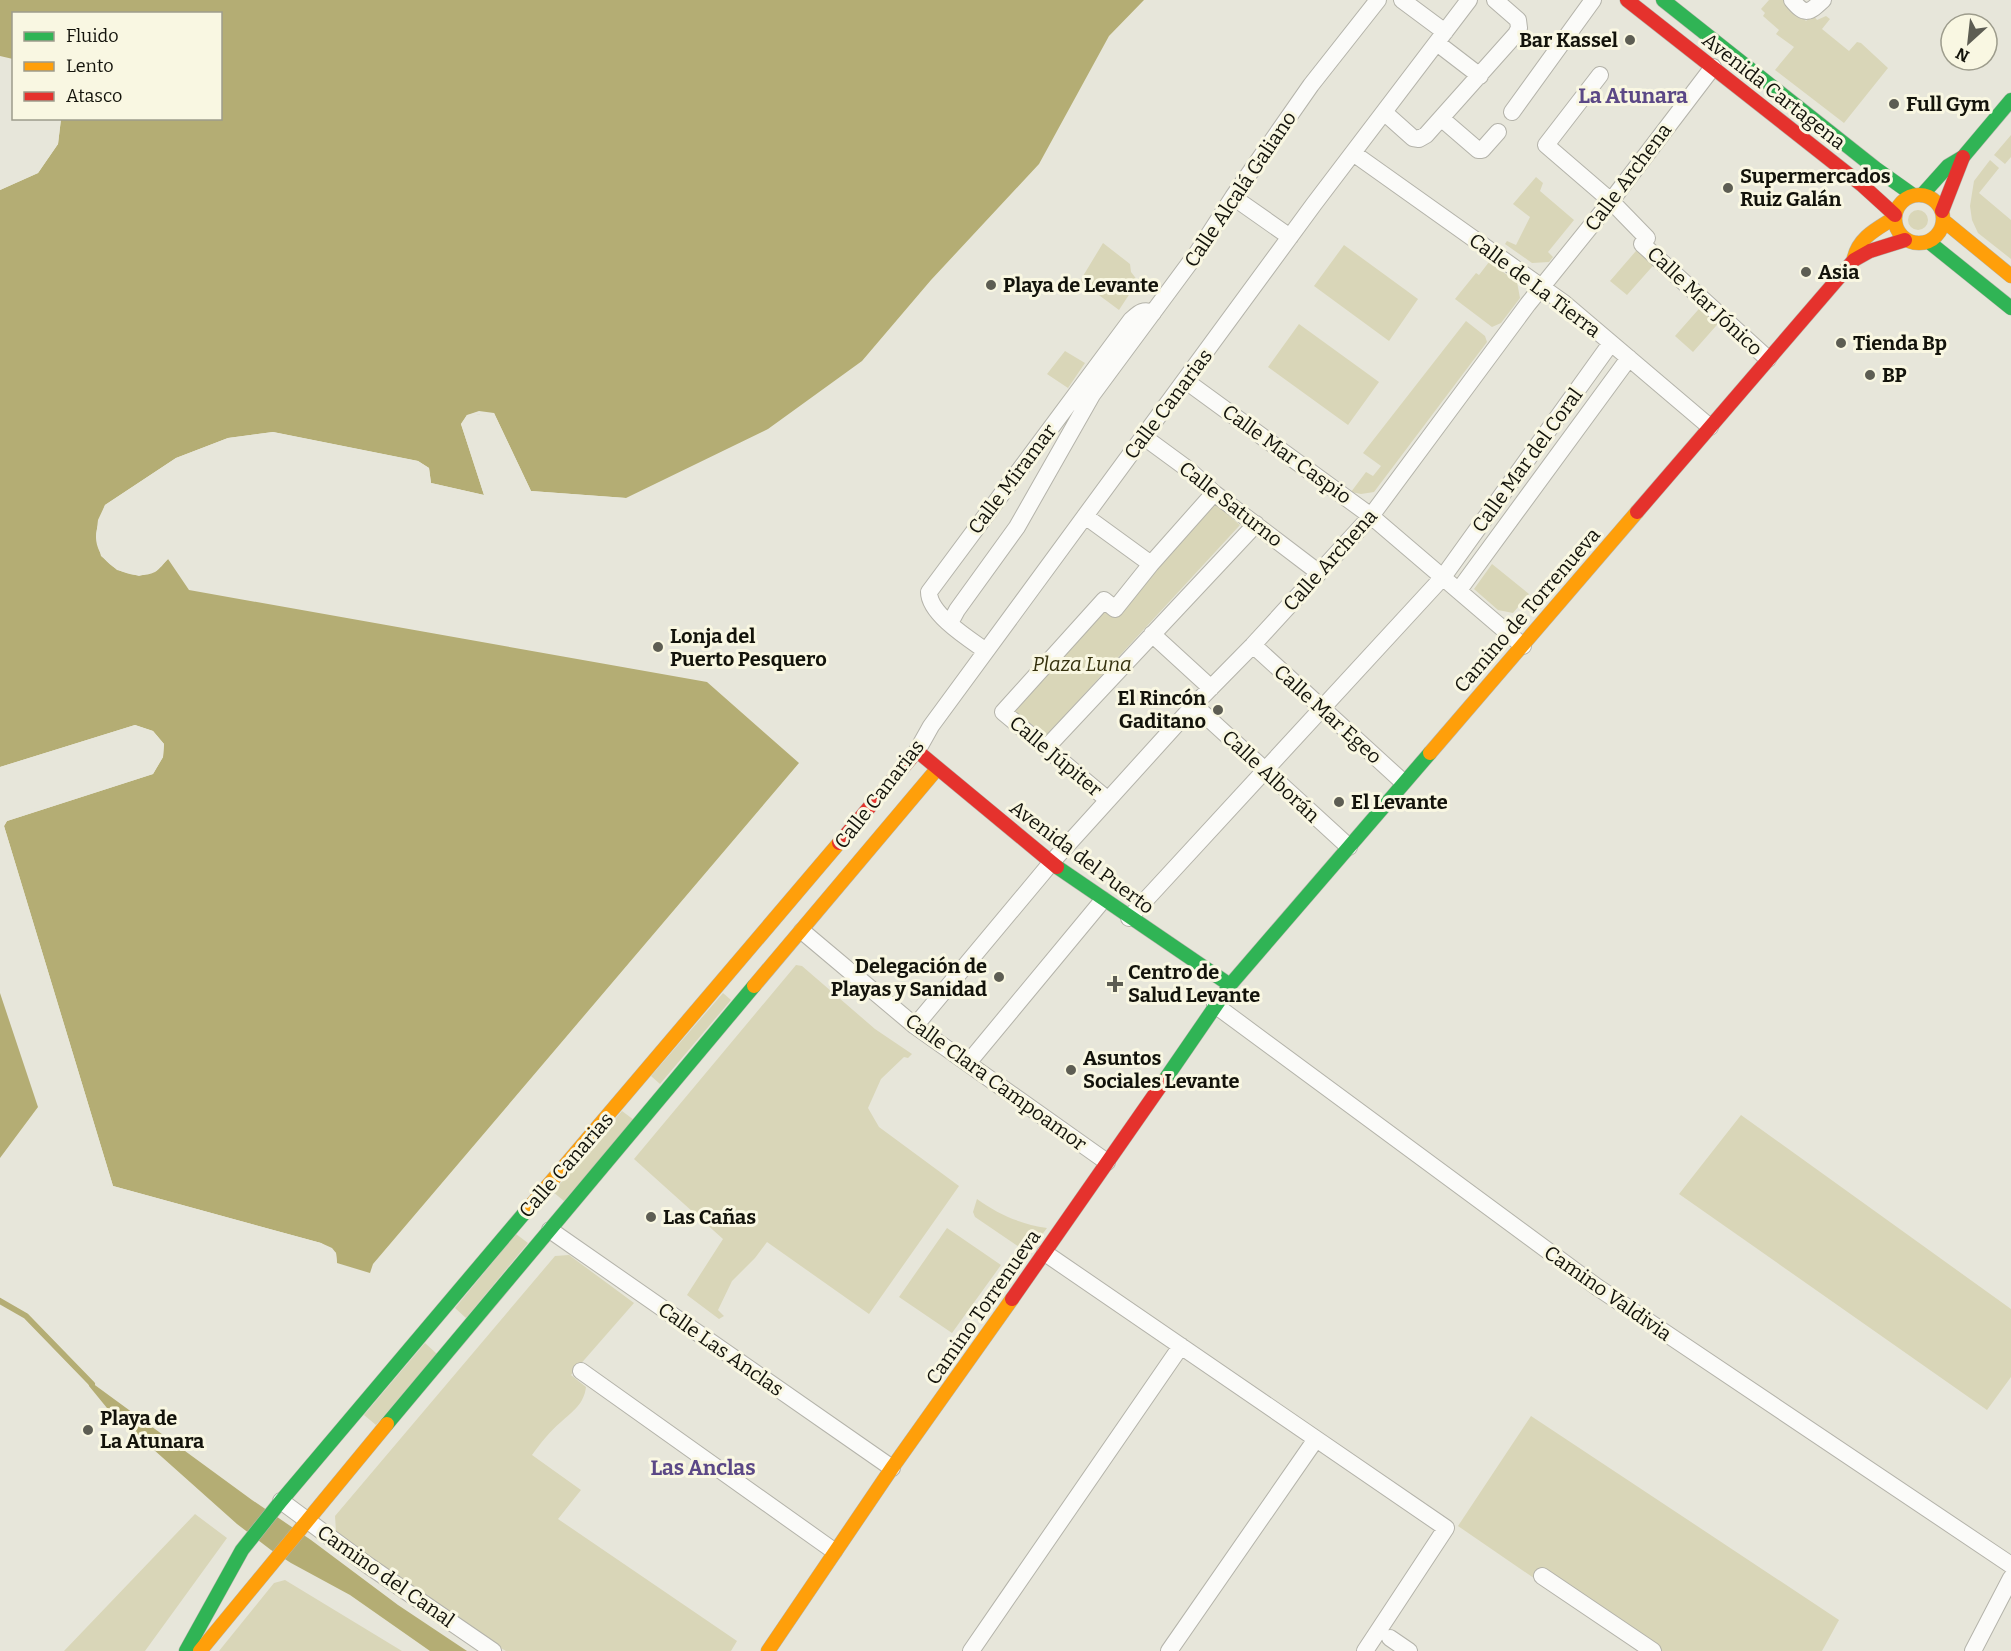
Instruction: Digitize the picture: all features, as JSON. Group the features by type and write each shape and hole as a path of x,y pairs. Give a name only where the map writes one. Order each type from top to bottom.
{"main road":[{"name":"Avenida Cartagena","path":"1627,0 1862,185 1894,217"},
{"name":"Avenida Cartagena","path":"1663,0 1682,5 1875,168 1918,195"},
{"path":"1963,157 1943,216 1940,233 1929,242 1918,244 1905,240 1899,234 1894,217 1901,202 1918,195 1948,166 1963,157 2011,100"},
{"path":"1918,195 1935,201 1943,216 2011,276"},
{"name":"Camino de Torrenueva","path":"1854,260 1855,250 1862,240 1894,217"},
{"name":"Camino de Torrenueva","path":"1230,985 1854,260 1870,251 1905,240"},
{"path":"1929,242 2011,308"},
{"name":"Avenida del Puerto","path":"917,751 1051,864 1230,985"},
{"name":"Calle Canarias","path":"186,1651 242,1550 278,1504 917,751"},
{"name":"Calle Canarias","path":"201,1651 303,1524 937,769"},
{"name":"Camino Torrenueva","path":"768,1651 834,1551 1045,1253 1230,985"},
{"path":"242,1550 266,1570"}],"street":[{"name":"Calle Alcalá Galiano","path":"950,623 1017,527 1092,394 1197,253 1311,85 1378,0"},
{"path":"1402,0 1480,76"},
{"name":"Calle Canarias","path":"917,751 930,726 1290,237 1469,0"},
{"path":"1512,112 1593,0"},
{"path":"1792,0 1806,12 1823,0"},
{"path":"1384,113 1416,140 1423,138 1516,34 1509,7"},
{"name":"Calle Archena","path":"915,1026 1108,800 1371,516 1542,287 1713,68"},
{"name":"Calle Mar Jónico","path":"1600,75 1546,145 1611,201 1647,238 1642,244 1768,359"},
{"path":"1442,119 1478,150 1482,150 1498,132"},
{"name":"Calle de La Tierra","path":"1353,153 1542,287 1710,427"},
{"path":"1233,197 1290,237"},
{"name":"Calle Miramar","path":"986,651 950,623 933,606 929,597 931,588 1131,320 1142,311 1148,310 1153,313"},
{"name":"Calle Mar del Coral","path":"1129,918 1443,577 1611,343"},
{"name":"Calle Mar del Coral","path":"1459,590 1629,358"},
{"name":"Calle Mar Caspio","path":"1186,381 1238,429 1371,516 1523,646"},
{"name":"Calle Saturno","path":"1144,437 1318,572"},
{"path":"1085,516 1151,564 1214,493"},
{"path":"1046,748 1256,524"},
{"name":"Calle Júpiter","path":"1108,800 1003,712 1104,600 1115,609 1151,564"},
{"path":"1152,634 1211,688"},
{"name":"Calle Mar Egeo","path":"1253,645 1403,782"},
{"name":"Calle Alborán","path":"1194,705 1349,848"},
{"path":"968,1063 1103,900"},
{"name":"Calle Clara Campoamor","path":"802,931 915,1026 1107,1162"},
{"name":"Camino Valdivia","path":"1215,1005 1597,1287 2011,1565"},
{"name":"Calle Las Anclas","path":"550,1230 892,1468"},
{"path":"1045,1253 1446,1528 1365,1651"},
{"path":"971,1651 1181,1346"},
{"path":"581,1371 834,1551"},
{"path":"1169,1651 1316,1439"},
{"name":"Camino del Canal","path":"278,1504 303,1524 493,1651"},
{"path":"1542,1576 1653,1651"},
{"path":"1973,1651 2011,1578"},
{"path":"1390,1638 1409,1651"}],"green space":[{"path":"1769,0 1785,0 1806,21 1813,15 1817,20 1826,16 1830,19 1822,29 1849,51 1857,42 1861,43 1888,68 1844,123 1775,70 1794,47 1776,34 1779,30 1763,16 1765,13 1761,9"},
{"path":"2011,135 2011,157 2005,164 1994,155"},
{"path":"1990,160 1999,168 1979,193 2011,220 2011,259 1978,233 1972,220 1970,206 1974,181"},
{"path":"1536,177 1543,183 1540,191 1574,220 1548,252 1553,257 1549,262 1532,263 1505,244 1507,241 1516,245 1530,217 1513,204"},
{"path":"1918,210 1925,213 1928,220 1925,227 1918,230 1911,227 1908,220 1911,213"},
{"path":"1103,243 1130,264 1131,272 1138,281 1119,310 1080,281"},
{"path":"1642,244 1659,259 1627,295 1610,281"},
{"path":"1344,245 1418,299 1389,341 1314,286"},
{"path":"1489,262 1517,282 1520,298 1501,323 1492,327 1455,299 1476,273 1479,275"},
{"path":"1705,302 1723,318 1693,352 1675,336"},
{"path":"1466,321 1485,336 1487,342 1374,492 1361,494 1351,492 1366,472 1373,476 1381,466 1363,453"},
{"path":"1299,324 1379,382 1348,425 1268,367"},
{"path":"1065,351 1085,363 1068,388 1047,374"},
{"name":"Plaza Luna","path":"1213,502 1240,525 1042,740 1009,709 1104,606 1114,615"},
{"path":"1492,564 1529,594 1513,613 1498,610 1474,589"},
{"path":"796,965 802,966 875,1029 912,1054 908,1058 904,1057 881,1079 868,1108 879,1127 959,1186 869,1314 767,1242 732,1281 718,1310 724,1316 719,1319 687,1295 723,1239 634,1159"},
{"path":"723,993 731,1000 660,1084 651,1076"},
{"path":"622,1111 634,1120 564,1201 553,1192"},
{"path":"1741,1115 2011,1309 2011,1377 1987,1410 1679,1194"},
{"path":"977,1199 1011,1218 1047,1228 1028,1253 975,1217 973,1212"},
{"path":"947,1228 1001,1265 952,1333 899,1297"},
{"path":"516,1234 528,1243 466,1318 455,1308"},
{"path":"569,1255 634,1303 571,1375 586,1387 583,1398 574,1411 549,1433 532,1455 581,1490 558,1519 737,1641 731,1651 506,1651 485,1639 336,1531 335,1516 555,1256"},
{"path":"425,1343 437,1354 376,1425 364,1415"},
{"path":"1531,1416 1839,1620 1822,1651 1640,1651 1458,1526"},
{"path":"195,1514 227,1538 145,1651 64,1651"},
{"path":"285,1580 402,1651 219,1651 274,1583"}],"shaded area":[{"path":"0,0 1144,0 1109,36 1039,164 931,280 862,361 768,429 626,498 531,491 494,413 467,415 461,424 484,495 431,483 429,468 418,461 273,432 228,438 176,458 105,505 96,533 98,547 108,563 126,573 146,575 155,572 168,559 189,590 707,682 799,763 373,1264 370,1273 337,1263 336,1253 321,1243 113,1186 4,826 7,821 153,774 163,757 164,744 153,731 135,725 0,767 0,190 38,173 58,144 61,120 222,120 222,12 12,12 12,59 0,56"},
{"path":"0,993 38,1107 0,1158"},
{"path":"88,1380 398,1605 467,1651 430,1651 350,1595 271,1550 237,1524 107,1408 89,1386"}],"pier":[{"path":"58,120 61,120 58,144 38,173 0,190 0,187 36,171 55,142"},
{"path":"479,411 494,413 531,491 626,498 625,501 529,494 492,416 480,414 469,417 464,425 487,495 485,498 429,486 426,470 417,463 273,435 229,441 178,461 107,507 101,521 99,537 104,554 118,567 139,573 154,569 166,557 168,559 156,571 139,576 117,570 101,556 96,537 98,520 105,505 176,458 228,438 273,432 418,461 429,468 431,483 484,495 461,424 467,415"},
{"path":"135,725 153,731 164,744 163,757 153,774 7,821 4,826 113,1186 321,1243 332,1248 336,1253 337,1263 334,1262 331,1251 320,1246 110,1187 1,826 6,818 151,771 160,756 161,745 151,733 135,728 1,770 0,767"},
{"path":"0,990 3,992 41,1106 40,1110"}],"waterway":[{"path":"0,1301 26,1316 92,1384"}],"traffic: fast":[{"path":"1663,0 1875,168 1913,195"},
{"path":"1922,195 1948,166 1963,157 2011,100"},
{"path":"1929,242 2011,308"},
{"path":"1164,1081 1230,985 1430,753"},
{"path":"1057,867 1230,985"},
{"path":"387,1424 754,986"},
{"path":"186,1651 242,1550 527,1210"}],"traffic: slow":[{"path":"1914,195 1924,195 1939,205 1943,219 1942,228 1933,239 1924,243 1914,243 1899,233 1895,224 1895,214 1905,199 1914,195"},
{"path":"1854,258 1864,239 1894,218"},
{"path":"1944,221 2011,276"},
{"path":"1430,753 1637,512"},
{"path":"754,986 937,769"},
{"path":"527,1210 839,843"},
{"path":"768,1651 892,1468 1012,1299"},
{"path":"200,1651 387,1424"}],"traffic: jam":[{"path":"1627,0 1862,185 1895,215"},
{"path":"1942,211 1963,157"},
{"path":"1637,512 1854,260 1870,251 1905,240"},
{"path":"839,843 917,751 1057,867"},
{"path":"1012,1299 1164,1081"}],"place":[{"name":"Bar Kassel","path":"1630,40"},
{"name":"Full Gym","path":"1894,104"},
{"name":"Supermercados Ruiz Galán","path":"1728,188"},
{"name":"Asia","path":"1806,272"},
{"name":"Playa de Levante","path":"991,285"},
{"name":"Tienda Bp","path":"1841,343"},
{"name":"BP","path":"1870,375"},
{"name":"Lonja del Puerto Pesquero","path":"658,647"},
{"name":"El Rincón Gaditano","path":"1218,710"},
{"name":"El Levante","path":"1339,802"},
{"name":"Delegación de Playas y Sanidad","path":"999,977"},
{"name":"Centro de Salud Levante","path":"1115,984"},
{"name":"Asuntos Sociales Levante","path":"1071,1070"},
{"name":"Las Cañas","path":"651,1217"},
{"name":"Playa de La Atunara","path":"88,1430"}],"district":[{"name":"La Atunara","path":"1633,96"},
{"name":"Las Anclas","path":"703,1468"}]}
